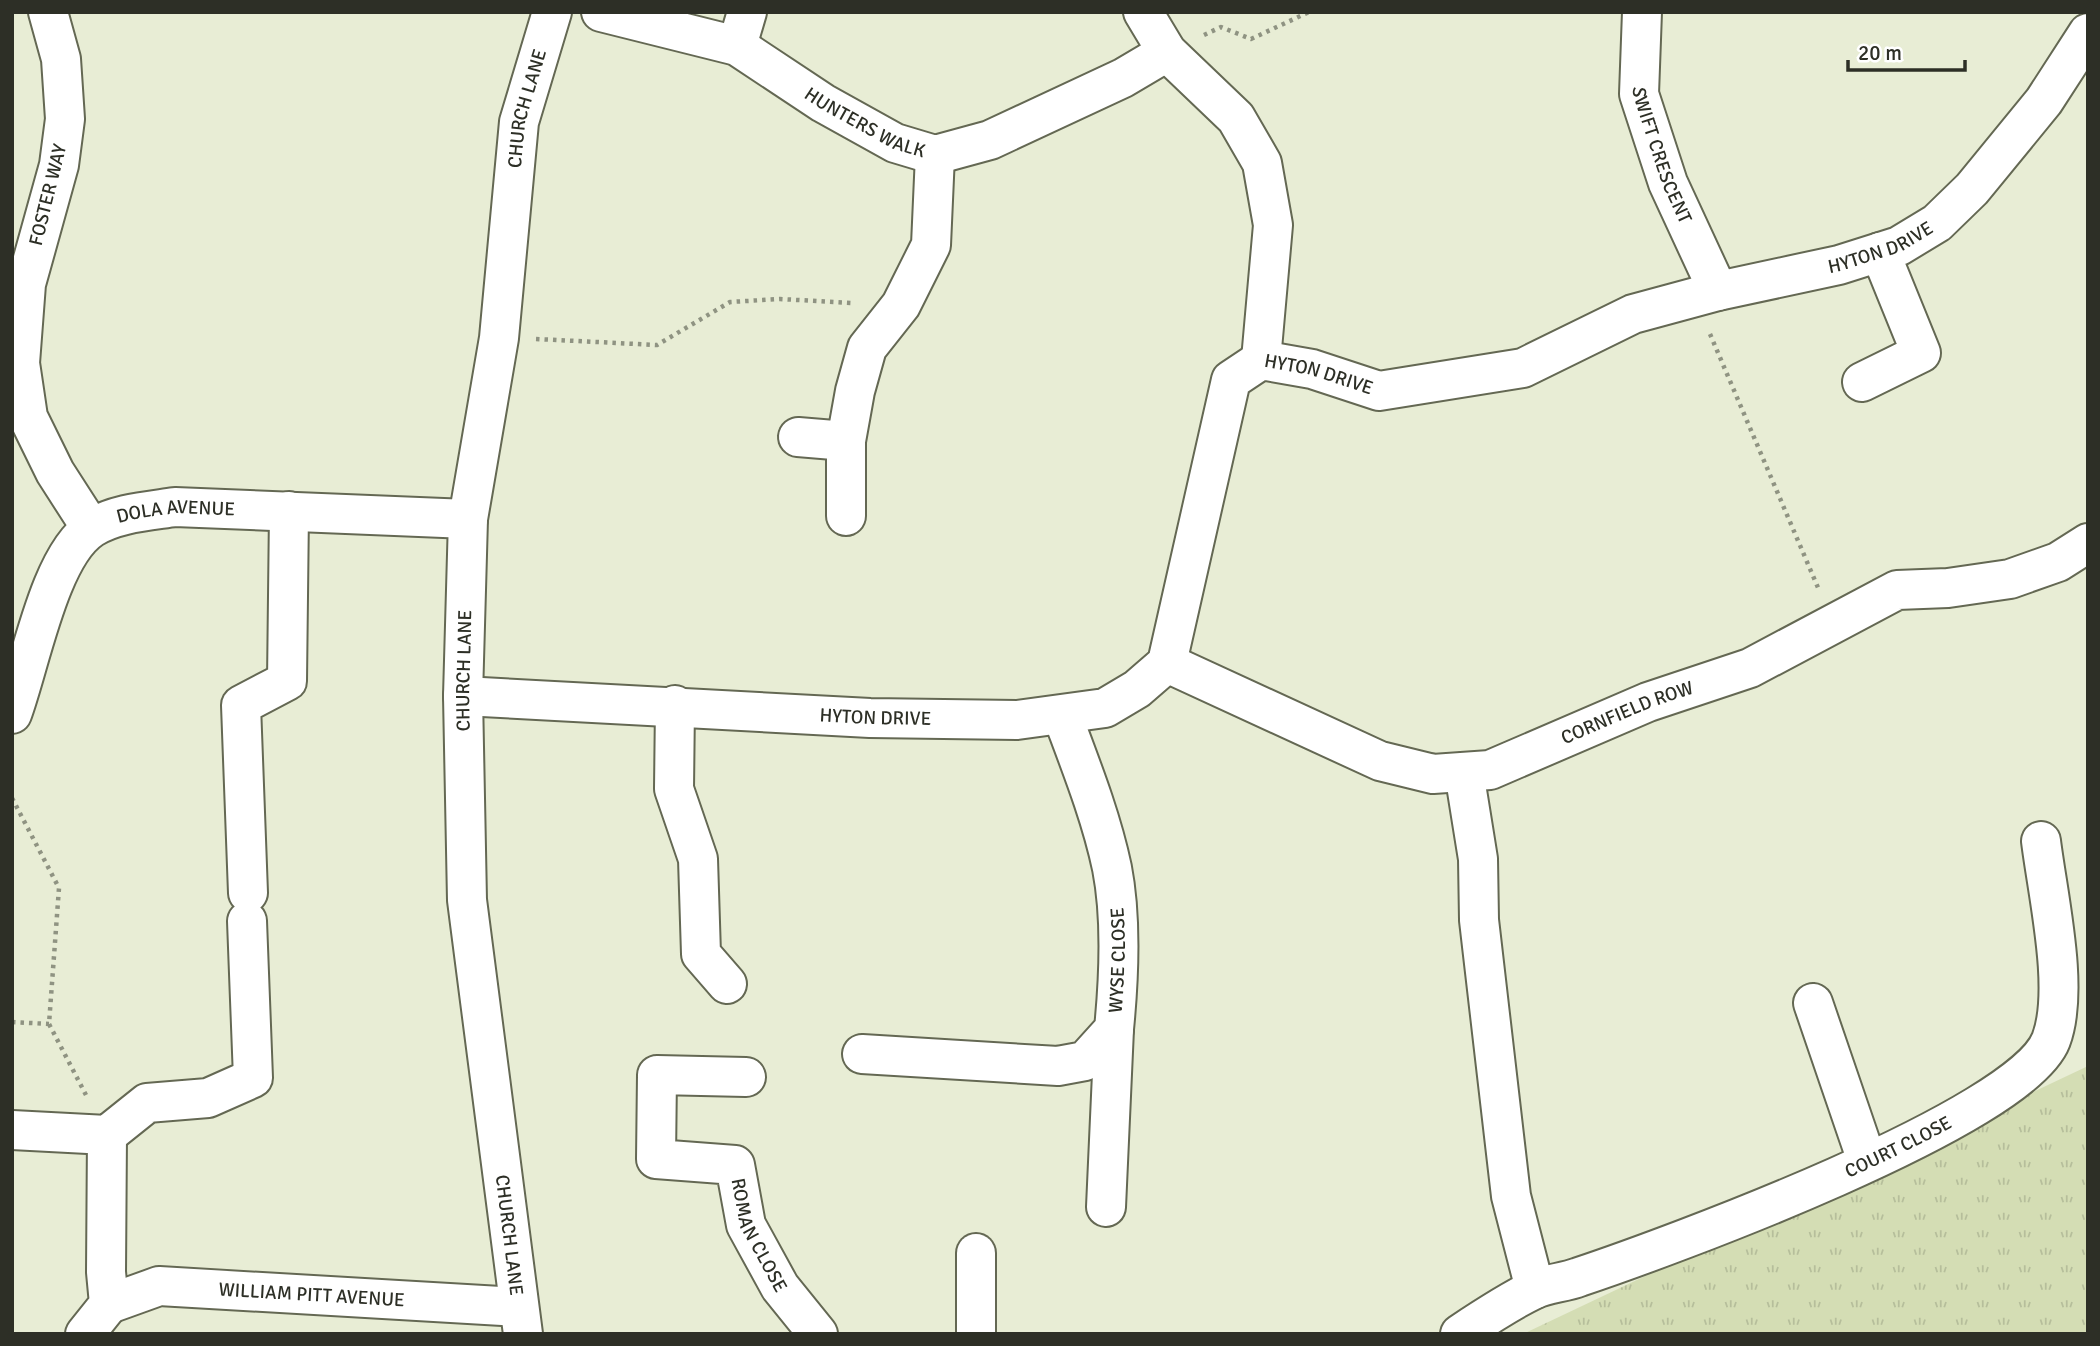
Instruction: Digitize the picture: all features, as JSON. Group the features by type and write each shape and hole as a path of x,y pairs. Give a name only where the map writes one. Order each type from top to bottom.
{"street":[{"name":"FOSTER WAY","path":"48,12 61,59 65,119 59,165 26,284 20,363 28,417 55,472 92,528"},
{"name":"CHURCH LANE","path":"521,1320 467,900 463,696 468,519 499,338 519,122 552,12"},
{"name":"HUNTERS WALK","path":"601,12 742,29 823,103 895,143 935,155 990,140 1123,78 1167,52"},
{"path":"1143,12 1167,52 1236,118 1262,163 1273,225 1262,360"},
{"name":"SWIFT CRESCENT","path":"1642,12 1639,94 1706,295"},
{"name":"HYTON DRIVE","path":"463,696 675,705 870,718 1017,720 1104,708 1137,689 1167,663 1231,380 1262,360 1312,369 1379,391 1523,368 1633,314 1839,265 1899,246 1937,223 1972,189 2043,101 2088,33"},
{"path":"846,516 846,441 867,348 901,305 931,245 935,155"},
{"path":"1862,382 1921,353 1880,252"},
{"path":"798,437 846,441"},
{"name":"DOLA AVENUE","path":"12,714 44,611 65,560 92,528 131,513 175,507 468,519"},
{"path":"12,1130 107,1135 148,1103 208,1098 253,1078 241,705 286,681 289,510"},
{"name":"CORNFIELD ROW","path":"1167,663 1380,761 1433,774 1489,770 1648,702 1750,668 1897,590 1948,588 2010,579 2058,562 2088,542"},
{"path":"675,705 674,789 698,859 701,954 727,984"},
{"name":"WYSE CLOSE","path":"862,1054 1058,1066 1085,1061 1114,1029 1116,914 1112,870 1092,797 1062,715"},
{"path":"1464,772 1478,859 1479,920 1511,1196 1535,1289"},
{"name":"COURT CLOSE","path":"1461,1334 1535,1289 1577,1278 1789,1197 1867,1161 1947,1124 1989,1100 2026,1073 2050,1043 2059,1008 2041,841"},
{"path":"1813,1003 1867,1161"},
{"path":"1106,1207 1114,1029"},
{"name":"ROMAN CLOSE","path":"746,1077 657,1075 656,1159 735,1166 746,1225 780,1287 818,1334"},
{"path":"85,1334 109,1304 106,1272 107,1135"},
{"path":"976,1253 976,1334"},
{"name":"WILLIAM PITT AVENUE","path":"109,1304 159,1286 521,1320"}],"path":[{"path":"1167,52 1221,27 1251,39 1309,12"},
{"path":"1706,295 1834,625"},
{"path":"499,338 657,345 730,302 780,299 901,305"},
{"path":"12,798 59,888 49,1024 107,1135"},
{"path":"12,1022 49,1024"}],"green space":[{"path":"2088,1066 2088,1334 1523,1334"}]}
